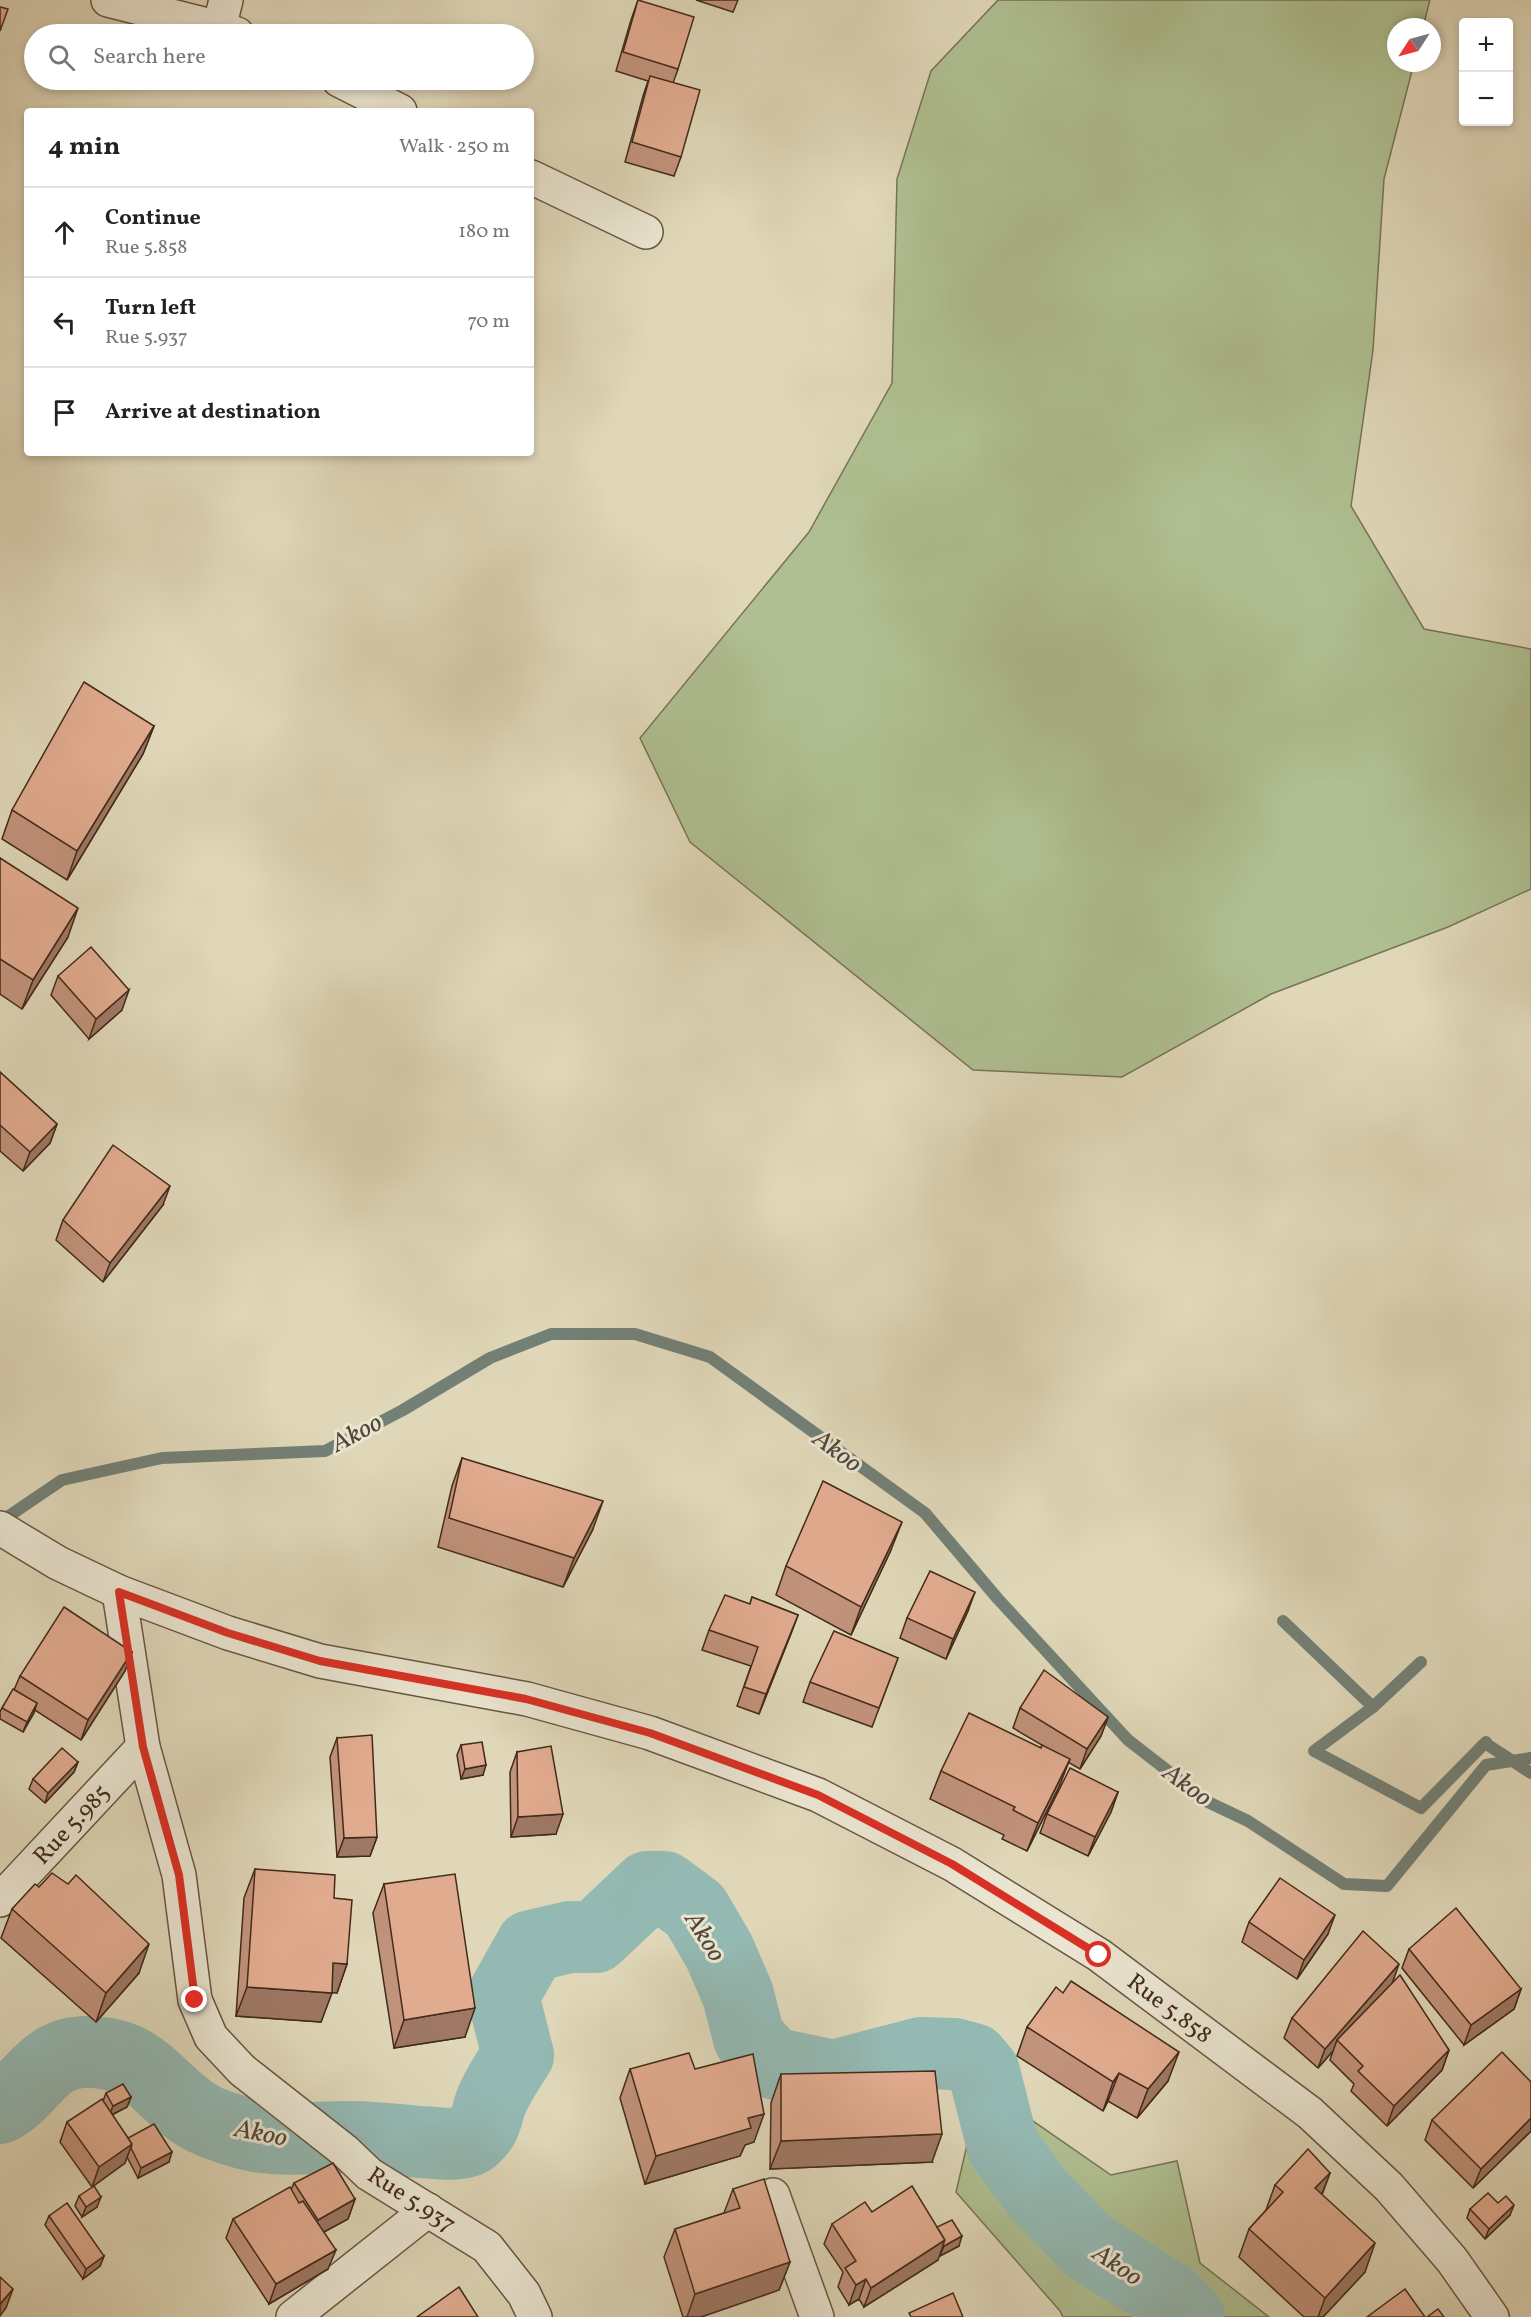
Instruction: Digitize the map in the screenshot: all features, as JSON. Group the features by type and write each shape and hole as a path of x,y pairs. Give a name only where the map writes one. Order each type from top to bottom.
{"street":[{"path":"108,0 227,21"},
{"path":"359,90 394,108"},
{"path":"534,178 646,232"},
{"name":"Rue 5.858","path":"0,1528 58,1563 119,1592 228,1633 320,1661 526,1699 650,1733 818,1795 952,1864 1099,1955 1310,2113 1389,2187 1452,2260 1492,2317"},
{"name":"Rue 5.937","path":"119,1592 143,1747 179,1875 195,2000 211,2037 242,2070 345,2151 369,2174 487,2247 524,2294 535,2317"},
{"name":"Rue 5.985","path":"0,1900 143,1747"},
{"path":"773,2195 817,2317"},
{"path":"293,2317 428,2210"}],"green space":[{"path":"998,0 1430,0 1425,18 1387,18 1387,72 1412,72 1384,179 1373,350 1351,506 1424,629 1531,649 1531,889 1448,927 1271,994 1122,1077 973,1070 690,842 640,738 809,532 892,383 897,179 931,71"},
{"path":"981,2085 1111,2175 1177,2161 1200,2263 1269,2317 1063,2317 956,2192"}],"building":[{"path":"638,0 694,17 678,69 623,52"},
{"path":"0,7 8,9 0,31"},
{"path":"650,76 700,90 681,157 632,142"},
{"path":"84,682 154,726 77,851 12,810"},
{"path":"0,858 78,908 33,980 0,959"},
{"path":"91,947 129,990 96,1019 58,976"},
{"path":"0,1072 57,1124 30,1152 0,1125"},
{"path":"113,1145 170,1186 110,1263 63,1220"},
{"path":"462,1458 603,1501 574,1558 449,1518"},
{"path":"823,1481 902,1522 861,1607 786,1566"},
{"path":"930,1571 975,1592 953,1639 907,1618"},
{"path":"725,1595 750,1604 752,1597 798,1615 766,1694 744,1687 758,1647 709,1630"},
{"path":"64,1607 132,1652 88,1720 20,1676"},
{"path":"834,1631 898,1658 879,1708 810,1682"},
{"path":"1044,1670 1108,1717 1087,1749 1020,1708"},
{"path":"13,1689 37,1703 27,1722 2,1708"},
{"path":"969,1713 1041,1748 1042,1745 1070,1759 1038,1823 1013,1810 1015,1807 941,1771"},
{"path":"372,1735 377,1837 344,1838 337,1738"},
{"path":"482,1742 486,1765 465,1769 461,1745"},
{"path":"551,1746 563,1814 518,1817 517,1752"},
{"path":"62,1748 78,1762 48,1793 33,1779"},
{"path":"1070,1768 1118,1792 1095,1837 1047,1814"},
{"path":"255,1869 335,1875 334,1898 352,1900 347,1964 333,1963 332,1993 247,1987"},
{"path":"52,1873 68,1884 76,1875 149,1944 106,1993 12,1909 35,1884 39,1887"},
{"path":"455,1874 475,2008 404,2020 384,1884"},
{"path":"1280,1878 1335,1915 1304,1960 1249,1922"},
{"path":"1456,1908 1521,1989 1471,2025 1409,1949"},
{"path":"1363,1931 1399,1964 1325,2049 1292,2018"},
{"path":"1400,1975 1449,2050 1394,2106 1358,2071 1363,2066 1337,2040"},
{"path":"1071,1981 1179,2052 1148,2089 1119,2073 1113,2082 1027,2027 1056,1987 1063,1993"},
{"path":"1502,2052 1531,2082 1531,2118 1481,2169 1432,2120"},
{"path":"689,2053 695,2069 753,2054 764,2114 748,2118 751,2128 656,2156 630,2069"},
{"path":"935,2071 942,2134 781,2141 781,2074"},
{"path":"123,2084 131,2097 113,2106 106,2093"},
{"path":"102,2099 132,2144 99,2167 67,2122"},
{"path":"154,2124 172,2152 141,2168 128,2138"},
{"path":"1308,2149 1330,2173 1315,2188 1375,2243 1325,2298 1249,2229 1283,2192 1275,2185"},
{"path":"333,2163 355,2199 318,2220 294,2183"},
{"path":"764,2179 790,2262 695,2294 675,2229 740,2208 733,2189"},
{"path":"94,2186 101,2197 86,2207 79,2196"},
{"path":"912,2186 945,2240 871,2288 866,2279 856,2285 845,2268 856,2261 832,2224 865,2202 872,2212"},
{"path":"290,2187 299,2203 303,2201 336,2250 276,2284 233,2219"},
{"path":"1488,2193 1498,2203 1506,2196 1514,2205 1489,2229 1470,2209"},
{"path":"67,2203 104,2256 86,2269 49,2216"},
{"path":"952,2220 962,2236 944,2246 945,2240 937,2227"},
{"path":"0,2277 13,2289 0,2304"},
{"path":"459,2287 478,2317 417,2317"},
{"path":"1405,2289 1425,2317 1367,2317"},
{"path":"953,2293 963,2317 911,2317 909,2313"},
{"path":"1438,2309 1444,2317 1427,2317"}],"waterway":[{"name":"Akoo","path":"0,1522 62,1480 162,1458 325,1451 403,1410 490,1358 551,1334 635,1334 710,1357 925,1513 998,1599 1128,1740 1208,1802 1248,1821 1344,1884 1387,1886 1486,1765 1531,1758"},
{"path":"1283,1621 1373,1707"},
{"path":"1421,1662 1373,1707 1314,1751 1421,1808 1486,1742 1531,1773"},
{"name":"Akoo","path":"0,2108 21,2092 47,2065 58,2059 70,2054 85,2052 106,2053 136,2065 200,2117 250,2135 282,2139 356,2137 462,2143 473,2138 483,2126 491,2102 518,2055 503,1996 531,1946 570,1937 595,1937 648,1887 664,1887 695,1910 719,1951 738,1995 749,2038 772,2063 833,2076 921,2053 954,2054 973,2059 984,2072 1003,2147 1037,2193 1089,2247 1170,2298 1189,2317"}],"route":[{"path":"195,2000 179,1875 143,1747 119,1592 228,1633 320,1661 526,1699 650,1733 818,1795 952,1864 1099,1955"}]}
